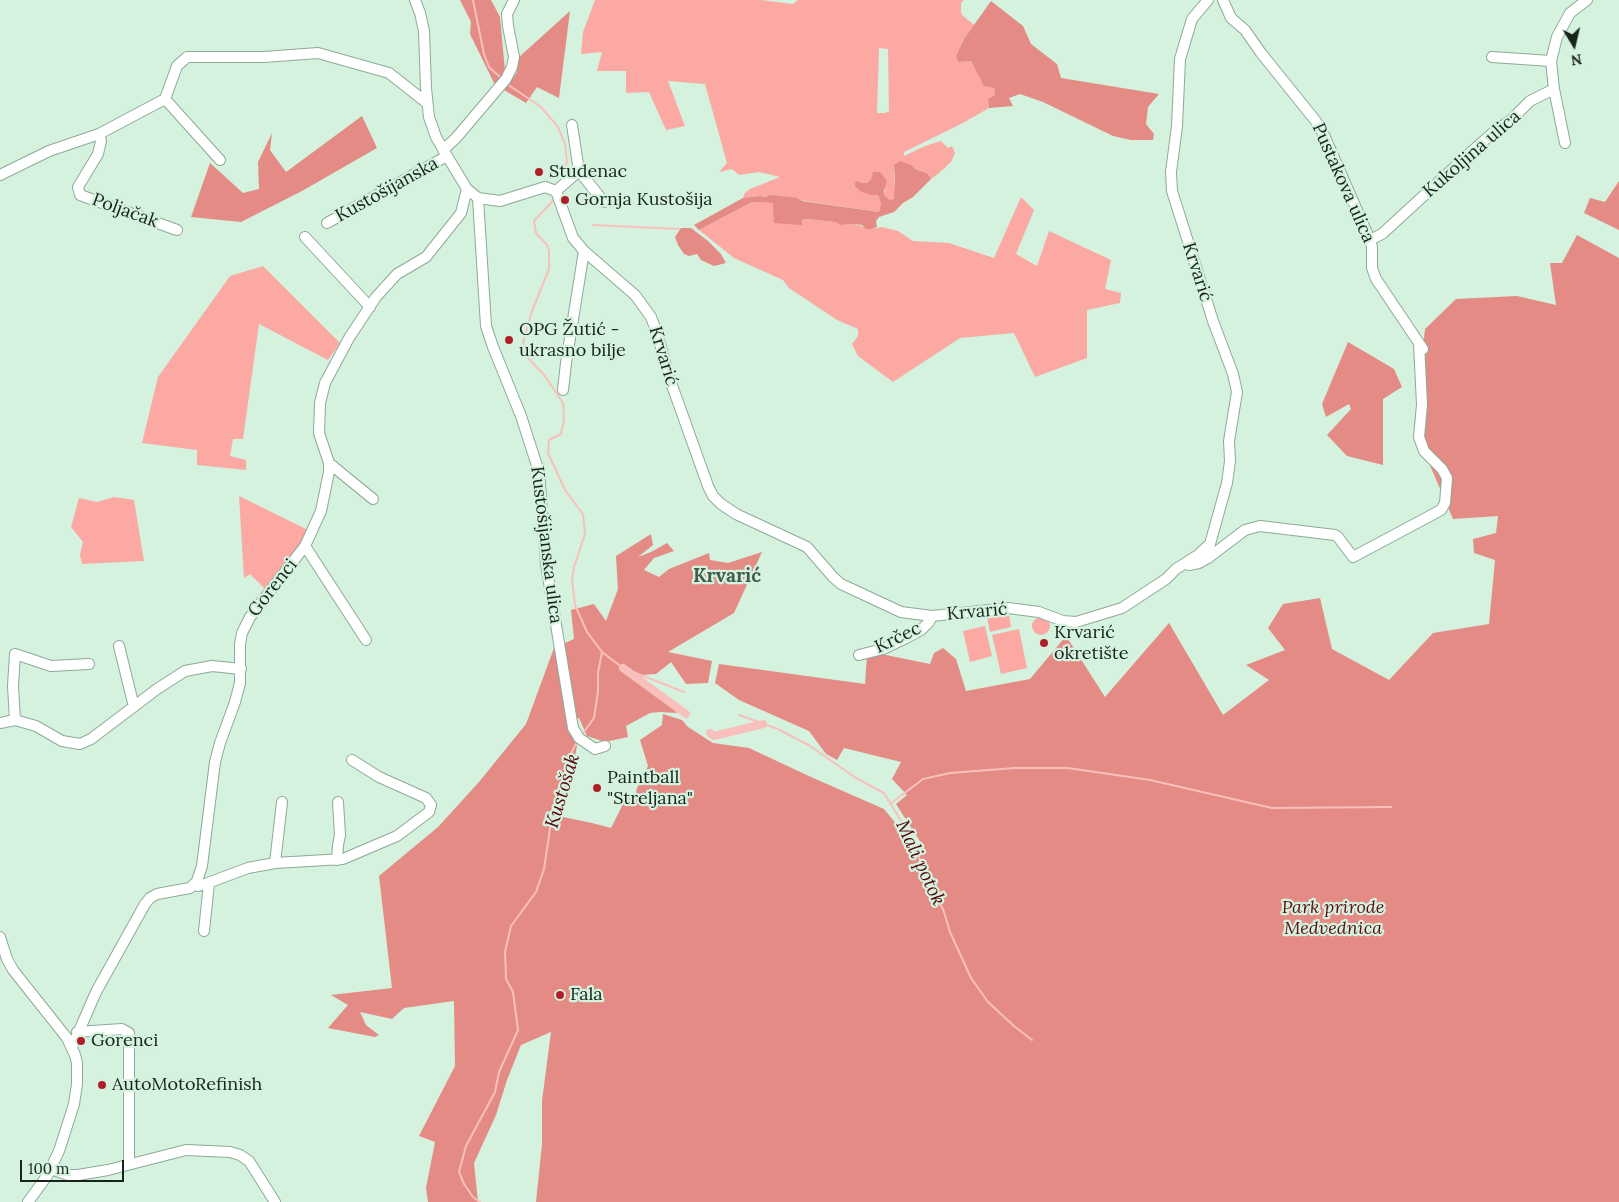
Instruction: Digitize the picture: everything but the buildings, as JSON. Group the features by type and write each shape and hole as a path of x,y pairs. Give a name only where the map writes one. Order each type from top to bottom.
{"street":[{"path":"415,0 424,31 427,103 432,127 467,189 478,198 500,202 545,187 556,191 579,171"},
{"name":"Kustošijanska","path":"327,224 445,153 503,83 512,67 514,57 507,14 514,0"},
{"name":"Krvarić","path":"556,191 573,238 584,251 635,295 651,317 669,378 713,496 721,504 736,514 807,547 841,584 901,612 932,616 1008,608 1039,612 1063,621 1076,622 1122,608 1186,564 1210,544 1227,483 1230,461 1229,441 1237,392 1233,374 1213,321 1172,191 1171,172 1177,126 1180,59 1192,19 1208,0"},
{"name":"Pustakova ulica","path":"1186,564 1199,563 1245,530 1260,526 1335,535 1353,557 1441,510 1445,502 1447,478 1424,451 1419,437 1422,405 1422,348 1376,279 1372,268 1370,240 1324,135 1315,120 1261,54 1245,30 1231,18 1223,0"},
{"path":"1565,143 1554,89 1551,61 1562,25 1570,13 1587,0"},
{"path":"0,175 49,151 99,134 165,99 177,66 187,57 264,57 318,54 389,73 427,103"},
{"path":"1492,57 1551,61"},
{"name":"Kukoljina ulica","path":"1370,240 1382,234 1469,154 1495,131 1512,120 1530,102 1554,89"},
{"path":"165,99 220,160"},
{"path":"572,124 579,171 604,202"},
{"name":"Poljačak","path":"99,134 101,141 98,154 78,187 80,195 177,230"},
{"name":"Gorenci","path":"194,885 202,866 216,756 240,684 241,638 247,622 305,546 321,511 329,472 329,458 319,433 324,383 376,297 392,279 426,257 460,213 467,189"},
{"name":"Kustošijanska ulica","path":"478,198 486,326 492,347 522,416 539,472 546,564 573,728 579,738 595,749 605,746"},
{"path":"305,237 370,307"},
{"path":"564,390 566,363 584,251"},
{"path":"329,463 373,499"},
{"path":"305,546 366,640"},
{"name":"Krčec","path":"858,655 882,649 906,638 921,630 930,622 932,616"},
{"path":"119,646 134,707"},
{"path":"15,720 12,686 15,654 51,666 89,664"},
{"path":"0,724 15,720 36,726 62,741 80,744 91,739 172,678 185,671 212,666 241,669"},
{"path":"72,1047 96,992 150,898 158,894 184,890 194,885 198,886 209,883 243,869 275,863 337,860 360,853 397,836 417,823 429,812 429,802 422,795 379,777 352,760"},
{"path":"275,863 282,802"},
{"path":"337,860 340,835 338,802"},
{"path":"204,931 209,883"},
{"path":"0,937 7,959 13,970 67,1038 77,1063 76,1092 68,1125 51,1169 33,1201"},
{"path":"77,1032 122,1029 129,1033 129,1164"},
{"path":"51,1169 78,1175 190,1149 235,1153 249,1161 275,1202"}],"shaded area":[{"path":"595,0 761,0 793,4 798,0 964,0 961,3 962,15 974,25 964,39 956,56 958,62 971,61 984,85 994,88 995,95 988,99 989,108 904,152 904,156 941,141 948,148 952,146 955,153 951,162 931,179 927,173 917,170 911,165 894,165 895,199 891,200 888,200 885,196 885,187 871,181 861,183 878,195 881,203 879,212 799,200 760,196 743,198 750,189 780,177 759,172 739,175 732,169 719,172 727,163 705,84 668,81 685,126 666,130 649,92 626,93 626,71 597,71 602,52 581,54 583,32","holes":["879,48 888,49 889,111 877,113"]},
{"path":"1021,197 1034,210 1016,254 1037,266 1049,231 1111,260 1105,289 1121,293 1120,303 1087,310 1087,358 1035,377 1014,333 960,338 893,382 858,356 852,344 858,336 858,329 837,320 789,288 783,280 734,258 699,230 752,202 773,203 802,224 802,220 807,219 835,222 841,225 854,224 872,229 882,227 898,231 913,241 949,243 994,258"},
{"path":"263,266 340,343 328,360 259,324 243,439 233,439 230,456 246,460 246,470 197,465 197,450 142,443 158,377 230,276"},
{"path":"239,496 308,530 310,534 266,590 250,574 244,578"},
{"path":"114,497 134,500 144,561 82,564 80,555 83,542 71,527 79,498 97,502"},
{"path":"1001,612 1009,616 1011,627 990,632 986,613"},
{"path":"1041,617 1049,622 1050,626 1045,634 1041,635 1033,630 1032,626 1037,618"},
{"path":"985,626 992,656 970,662 963,631"},
{"path":"1019,629 1027,668 1001,674 992,635"}],"green space":[{"path":"460,0 491,0 500,17 505,71 496,87 470,34 471,22"},
{"path":"991,1 1023,26 1031,44 1057,64 1061,78 1159,94 1148,107 1146,124 1154,134 1153,140 1131,140 1113,136 1043,102 1020,94 1009,98 1013,106 989,108 988,99 995,95 994,88 984,86 971,61 958,62 956,56 964,39"},
{"path":"570,11 559,98 537,87 526,103 504,90 517,72 518,58"},
{"path":"362,116 377,148 302,191 241,222 191,217 210,163 243,193 259,189 258,162 272,133 270,150 286,172"},
{"path":"900,161 927,173 931,179 894,212 879,217 876,221 877,227 872,229 866,229 862,225 841,225 835,222 807,219 802,220 802,225 774,223 773,203 752,202 699,230 694,225 743,198 766,197 770,195 879,212 881,203 878,195 871,195 860,191 855,186 855,183 858,181 867,183 871,180 873,172 880,172 887,181 884,191 885,196 889,200 894,199 894,165"},
{"path":"1619,181 1619,230 1584,213 1590,198 1605,202"},
{"path":"681,228 691,228 708,241 721,254 726,263 714,266 701,260 697,254 689,256 684,254 675,237"},
{"name":"Park prirode Medvednica","path":"1577,235 1619,258 1619,1202 536,1202 542,1144 542,1101 551,1032 521,1045 496,1115 474,1163 478,1202 428,1202 426,1188 435,1142 419,1136 455,1066 454,1001 404,1008 392,1019 360,1012 366,1025 379,1035 375,1037 328,1028 348,1005 331,995 392,988 379,876 438,827 479,782 526,724 554,648 574,639 571,610 594,604 606,621 618,589 616,556 651,534 653,545 638,557 667,543 674,551 654,558 644,570 659,577 669,569 709,553 710,560 728,563 762,552 734,613 668,652 712,661 708,683 686,684 671,662 656,674 642,675 639,683 677,713 650,713 626,726 628,737 605,742 587,736 579,718 567,724 577,746 563,817 611,828 626,798 635,798 637,788 648,766 640,740 662,725 663,714 682,720 688,727 713,743 749,748 884,809 907,837 911,848 923,846 896,804 907,795 892,779 901,762 844,748 837,760 826,754 809,731 739,700 715,683 719,664 865,684 867,656 881,654 930,664 934,653 943,648 956,659 966,691 1030,679 1066,636 1105,697 1169,623 1223,715 1269,680 1246,665 1285,650 1268,628 1283,604 1320,598 1332,649 1389,680 1433,633 1489,624 1495,560 1474,553 1473,539 1496,533 1498,516 1453,519 1414,428 1425,329 1456,299 1517,296 1556,305 1550,263 1562,263"},
{"path":"1348,342 1394,369 1402,387 1383,399 1383,465 1347,456 1327,435 1351,409 1349,404 1326,417 1322,404"}],"waterway":[{"name":"Kustošak","path":"473,0 484,54 489,67 502,79"},
{"name":"Kustošak","path":"507,84 541,107 558,127 565,144 567,162 563,175"},
{"name":"Kustošak","path":"553,199 534,221 536,233 547,245 549,251 549,269 532,311 523,343 528,358 545,376 563,403 564,420 561,434 549,440 548,453 565,490 583,514 585,534 574,567 572,580 575,605 587,632 602,652 594,718 581,736"},
{"path":"593,225 679,229"},
{"name":"Mali potok","path":"602,652 623,668 684,692"},
{"path":"623,668 686,714"},
{"name":"Mali potok","path":"739,715 778,729 810,746 856,778 884,793 912,839 929,885 943,909 950,932 971,978 988,1002 1032,1040"},
{"path":"710,733 714,736 763,724"},
{"name":"Kustošak","path":"480,1202 473,1197 464,1184 459,1172 466,1146 495,1092 499,1072 518,1030 513,992 506,979 505,952 511,926 536,892 544,869 553,809 566,775 568,759 577,742"},
{"path":"890,804 923,779 950,773 1015,768 1068,768 1150,780 1272,808 1391,807"}],"place":[{"name":"Studenac","path":"539,172"},
{"name":"Gornja Kustošija","path":"565,200"},
{"name":"OPG Žutić - ukrasno bilje","path":"509,340"},
{"name":"Krvarić okretište","path":"1044,643"},
{"name":"Paintball \"Streljana\"","path":"597,788"},
{"name":"Fala","path":"560,995"},
{"name":"Gorenci","path":"81,1041"},
{"name":"AutoMotoRefinish","path":"102,1085"}],"district":[{"name":"Krvarić","path":"727,577"}]}
